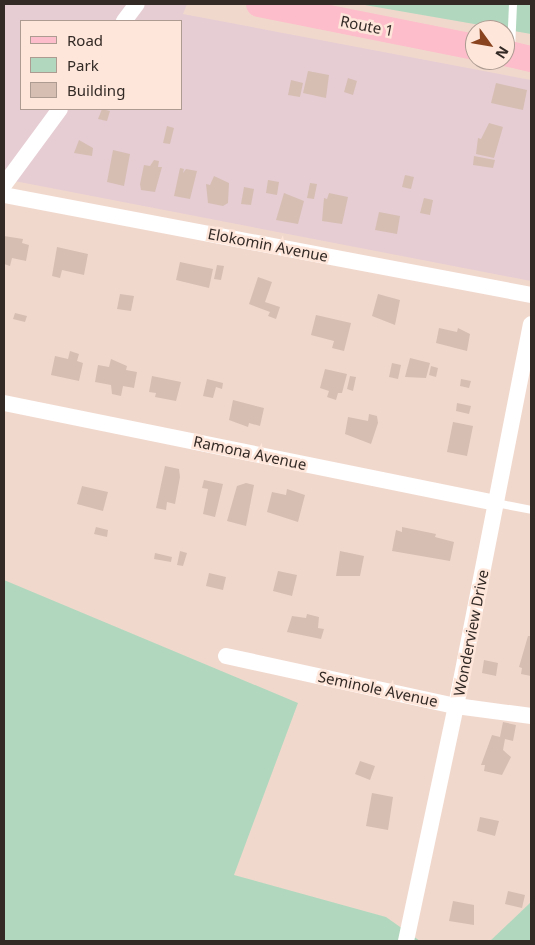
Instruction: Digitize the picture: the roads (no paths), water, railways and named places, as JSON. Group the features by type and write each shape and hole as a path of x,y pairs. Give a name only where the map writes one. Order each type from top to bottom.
{"main road":[{"name":"Route 1","path":"259,4 465,45"}],"street":[{"path":"125,20 137,4"},
{"path":"4,185 59,110"},
{"name":"Elokomin Avenue","path":"4,195 531,296"},
{"name":"Wonderview Drive","path":"406,941 456,706 531,324"},
{"name":"Ramona Avenue","path":"4,403 496,503"},
{"name":"Seminole Avenue","path":"226,656 456,706 531,716"}],"lane":[{"path":"513,4 516,56"},
{"path":"496,503 531,510"}]}
